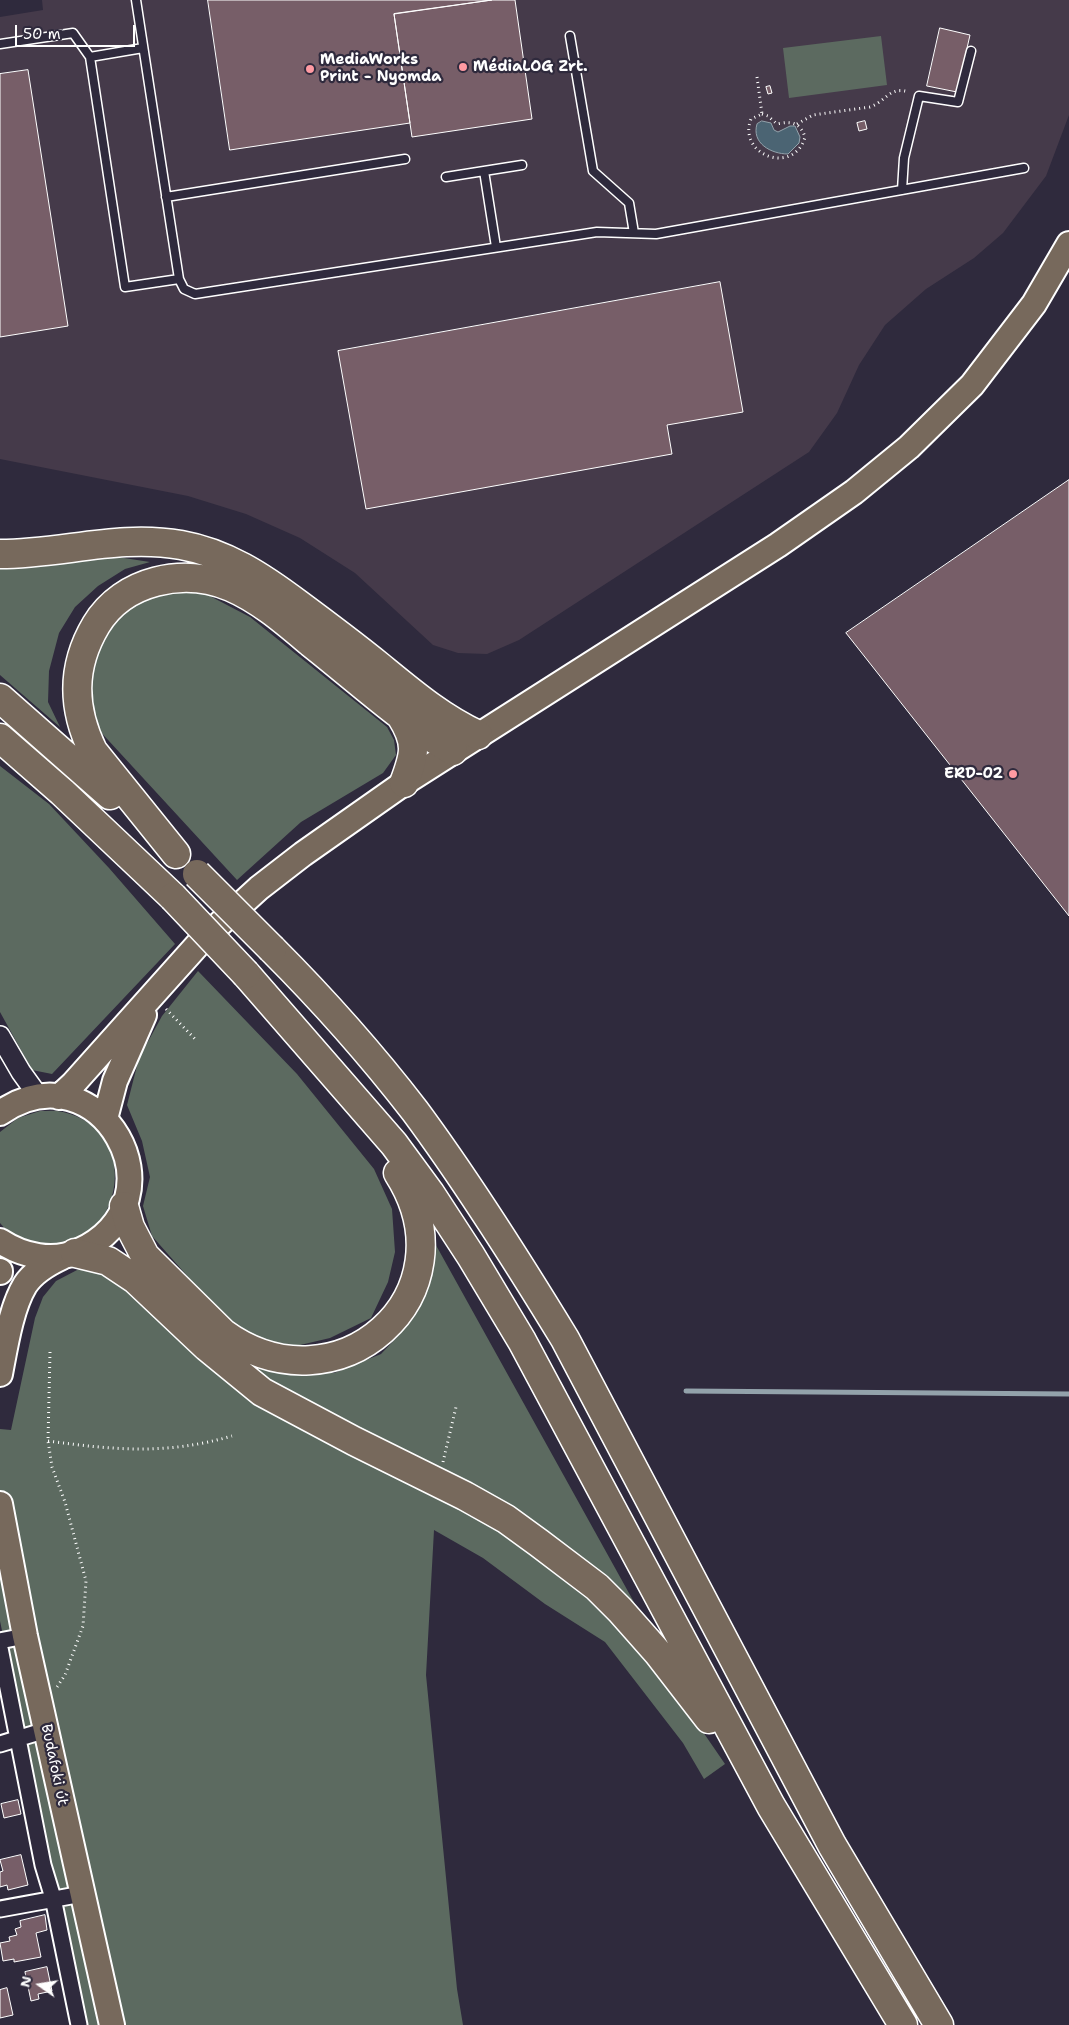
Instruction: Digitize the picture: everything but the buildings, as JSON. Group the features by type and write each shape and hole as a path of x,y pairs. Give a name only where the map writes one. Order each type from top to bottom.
{"highway":[{"path":"0,554 135,540 181,545 215,553 265,578 434,710 454,724 478,735"},
{"path":"176,854 101,763 83,732 77,708 76,685 80,664 87,641 97,623 107,611 132,591 156,581 173,578 201,579 229,586 254,599 274,612 428,736 453,751"},
{"path":"0,698 197,874 313,990 361,1044 415,1112 468,1187 526,1275 565,1339 832,1845 939,2025"},
{"path":"434,710 446,729 453,751"},
{"path":"400,714 411,732 413,746 411,763 404,783"},
{"path":"0,738 62,792 173,897 246,974 394,1144 430,1193 522,1341 771,1806 903,2025"},
{"path":"124,1206 130,1227 145,1256 208,1319 234,1341 266,1356 298,1361 328,1357 351,1350 369,1340 383,1330 406,1303 412,1289 421,1251 421,1231 417,1210 408,1188 334,1073"},
{"path":"70,1255 108,1261 135,1279 206,1348 262,1392 506,1519 574,1568 609,1598 658,1653 713,1724 771,1806"}],"main road":[{"path":"49,1097 73,1084 201,941 259,888 303,854 453,751 743,568 854,492 909,447 972,385 1034,304 1069,244"},
{"path":"105,1119 115,1080 153,995"},
{"path":"0,1113 24,1100 49,1097 83,1104 105,1119 115,1131 123,1144 130,1175 124,1206 116,1222 105,1235 91,1246 48,1264 33,1275 25,1285 13,1316 0,1374"},
{"path":"0,1241 10,1248 36,1256 70,1255"},
{"name":"Budafoki út","path":"0,1504 6,1571 25,1636 112,2025"}],"street":[{"path":"0,1036 49,1097"},
{"path":"0,1641 25,1636"},
{"name":"Budafoki út","path":"0,1648 43,1865 54,1898 79,2025"},
{"path":"0,1744 46,1730"},
{"path":"0,1909 82,1894"}],"lane":[{"path":"136,0 179,279 184,288 195,294 597,232 656,234 1024,168"},
{"path":"0,44 73,33 90,57 125,287 179,279"},
{"path":"570,36 593,171 629,203 634,233"},
{"path":"90,57 143,48"},
{"path":"902,190 904,158 919,96 958,102 971,51"},
{"path":"166,196 405,159"},
{"path":"446,177 522,165"},
{"path":"484,171 496,247"}],"path":[{"path":"757,77 762,114"},
{"path":"797,124 813,115 870,108 877,105 894,90 900,89 919,96"},
{"path":"762,114 768,116 777,124 788,122 797,124 805,137 798,151 786,158 769,156 752,144 749,136 748,127 751,119 762,114"},
{"path":"153,995 195,1039"},
{"path":"39,1697 57,1686 65,1675 82,1626 86,1581 65,1502 52,1467 48,1440 50,1352"},
{"path":"438,1482 456,1407"},
{"path":"48,1440 95,1447 152,1450 201,1445 232,1436"}],"shaded area":[{"path":"42,0 1069,0 1069,115 1046,176 1003,233 974,258 926,289 885,325 859,365 837,413 809,452 519,640 487,654 458,653 433,645 355,573 300,538 246,514 188,496 0,459 0,17 43,10"}],"green space":[{"path":"881,36 887,85 789,98 783,48"},
{"path":"111,556 150,562 125,569 98,586 75,607 59,633 49,671 48,702 60,727 0,675 0,566"},
{"path":"170,591 206,594 250,617 387,727 394,740 396,755 383,773 301,822 237,880 97,728 85,686 106,628 135,603"},
{"path":"0,766 49,804 109,868 175,944 52,1074 32,1070 0,1012"},
{"path":"198,971 297,1074 374,1169 392,1209 395,1252 388,1282 371,1318 330,1338 296,1346 251,1338 211,1303 152,1236 143,1206 150,1177 142,1141 127,1105 139,1058 162,1016"},
{"path":"40,1111 63,1112 90,1124 107,1143 114,1167 113,1192 104,1215 88,1233 65,1244 36,1243 26,1240 16,1236 0,1223 0,1132 18,1118"},
{"path":"432,1238 645,1622 240,1360 281,1372 334,1373 381,1354 401,1333 422,1294"},
{"path":"100,1268 173,1328 510,1529 603,1608 679,1697 725,1764 704,1779 683,1743 605,1642 545,1604 483,1558 434,1530 426,1675 457,1989 463,2025 84,2025 0,1621 0,1429 11,1430 35,1318 43,1297 56,1281 79,1269"}],"water":[{"path":"762,121 771,123 774,130 778,132 790,126 795,126 800,137 799,143 788,154 769,150 757,137 757,124"}],"waterway":[{"path":"686,1391 1069,1394"}],"place":[{"name":"MédiaLOG Zrt.","path":"463,67"},
{"name":"MediaWorks Print - Nyomda","path":"310,69"},
{"name":"ERD-02","path":"1013,774"}]}
